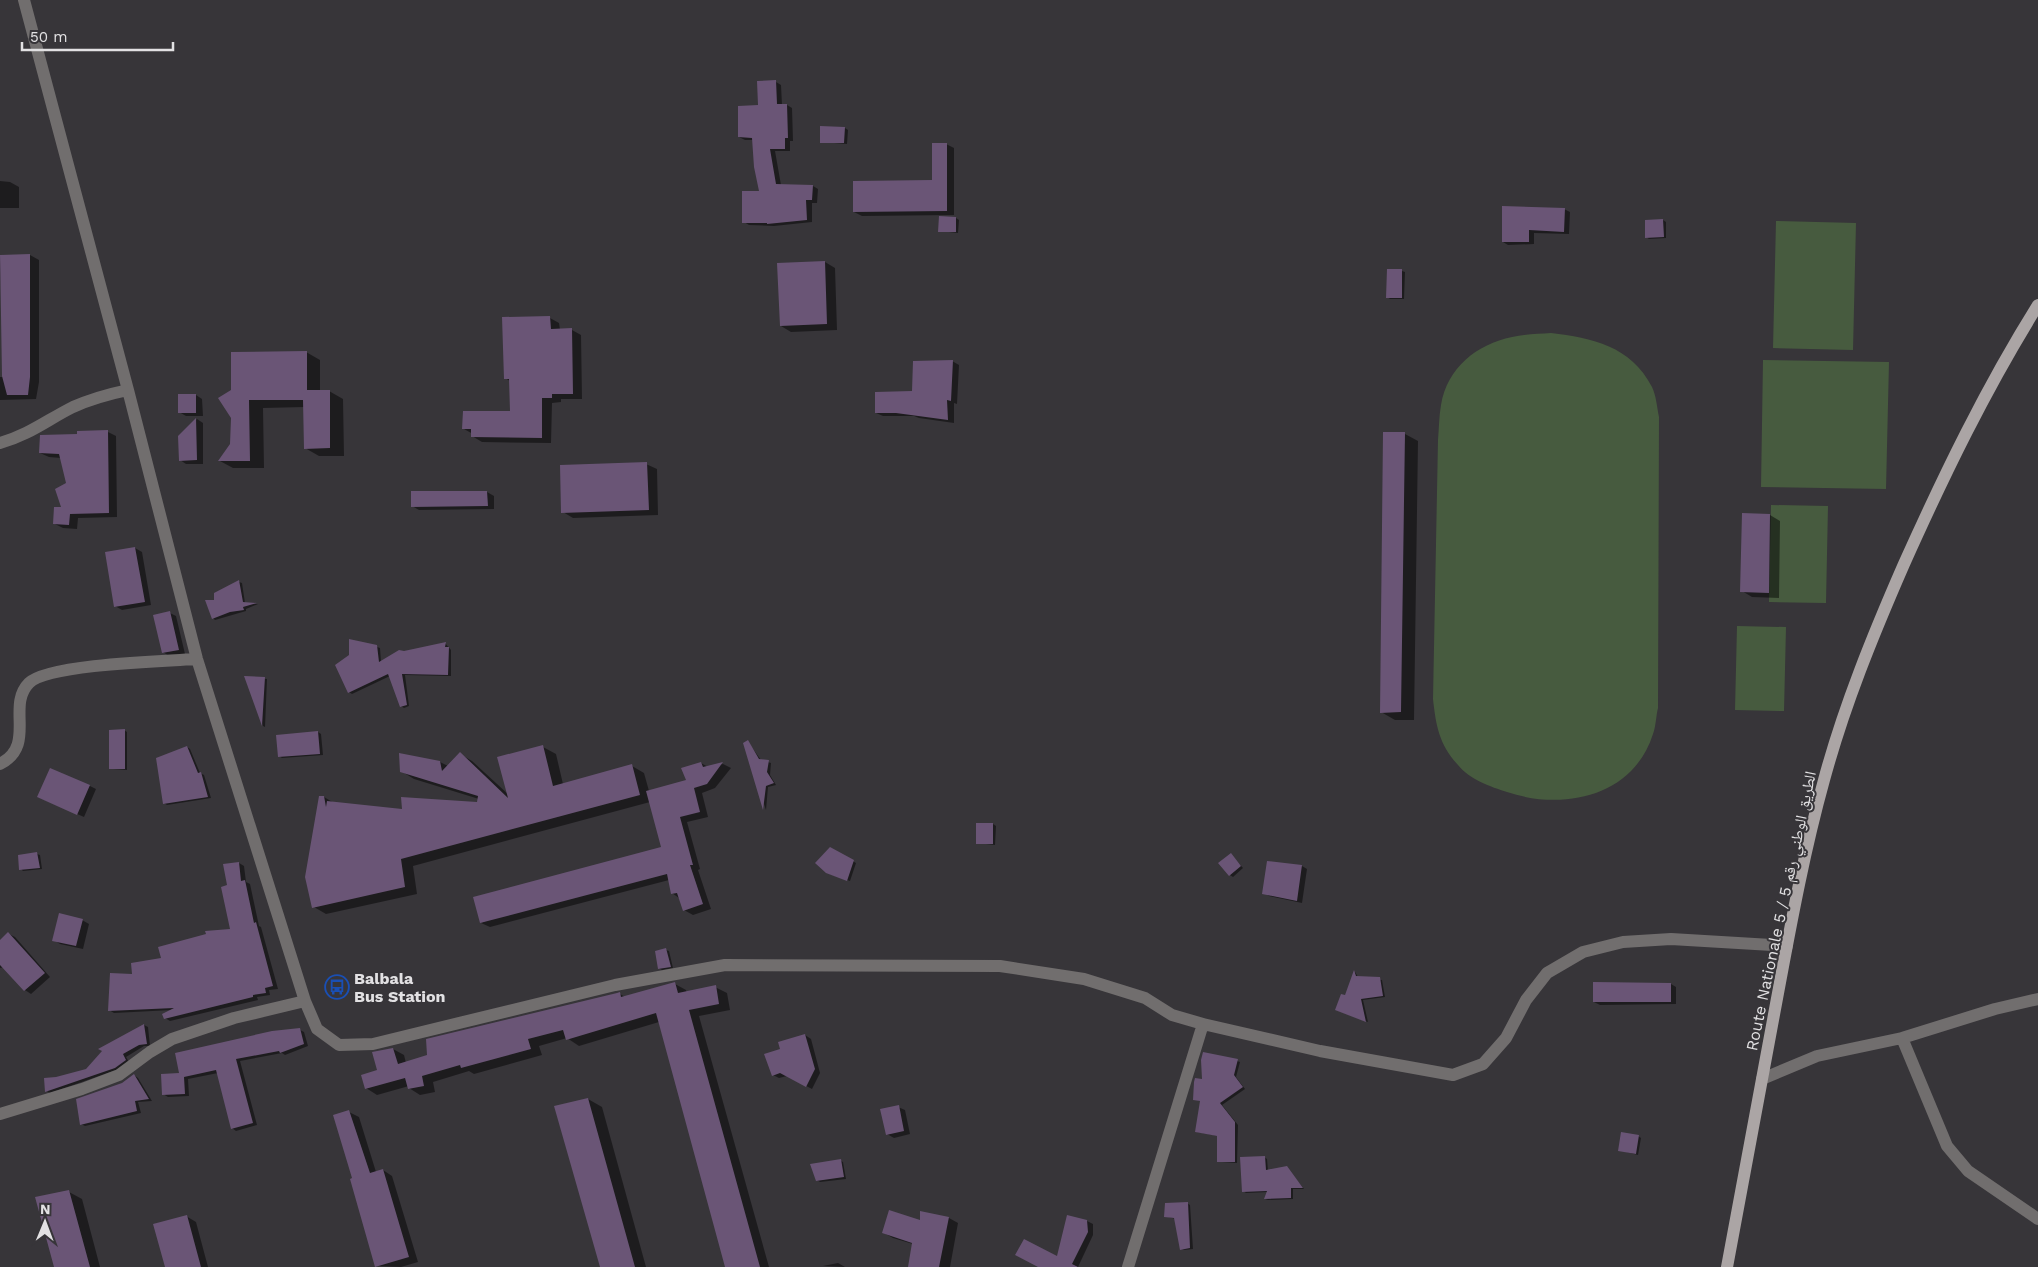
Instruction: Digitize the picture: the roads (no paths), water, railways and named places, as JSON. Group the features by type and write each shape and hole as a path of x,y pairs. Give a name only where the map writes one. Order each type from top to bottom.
{"main road":[{"name":"Route Nationale 5 / الطريق الوطني رقم 5","path":"1727,1267 1787,946 1824,780 1842,718 1864,658 1961,440 2011,348 2038,305"}],"street":[{"path":"24,0 128,390 197,659 305,1001 317,1029 340,1045 373,1044 616,985 725,966 1000,966 1084,979 1145,998 1172,1015 1203,1024 1320,1051 1453,1075 1483,1064 1506,1038 1526,1000 1547,973 1583,952 1623,942 1671,939 1787,946"},
{"path":"0,443 27,434 72,408 90,400 128,390"},
{"path":"0,764 16,751 21,735 20,698 30,683 47,674 77,668 197,659"},
{"path":"1762,1079 1817,1056 1902,1038 1995,1009 2038,999"},
{"path":"0,1114 82,1090 119,1075 150,1052 172,1040 234,1018 305,1001"},
{"path":"1128,1267 1203,1024"},
{"path":"1902,1038 1947,1146 1968,1171 2038,1219"}],"place":[{"name":"Balbala Bus Station","path":"337,987"}]}
